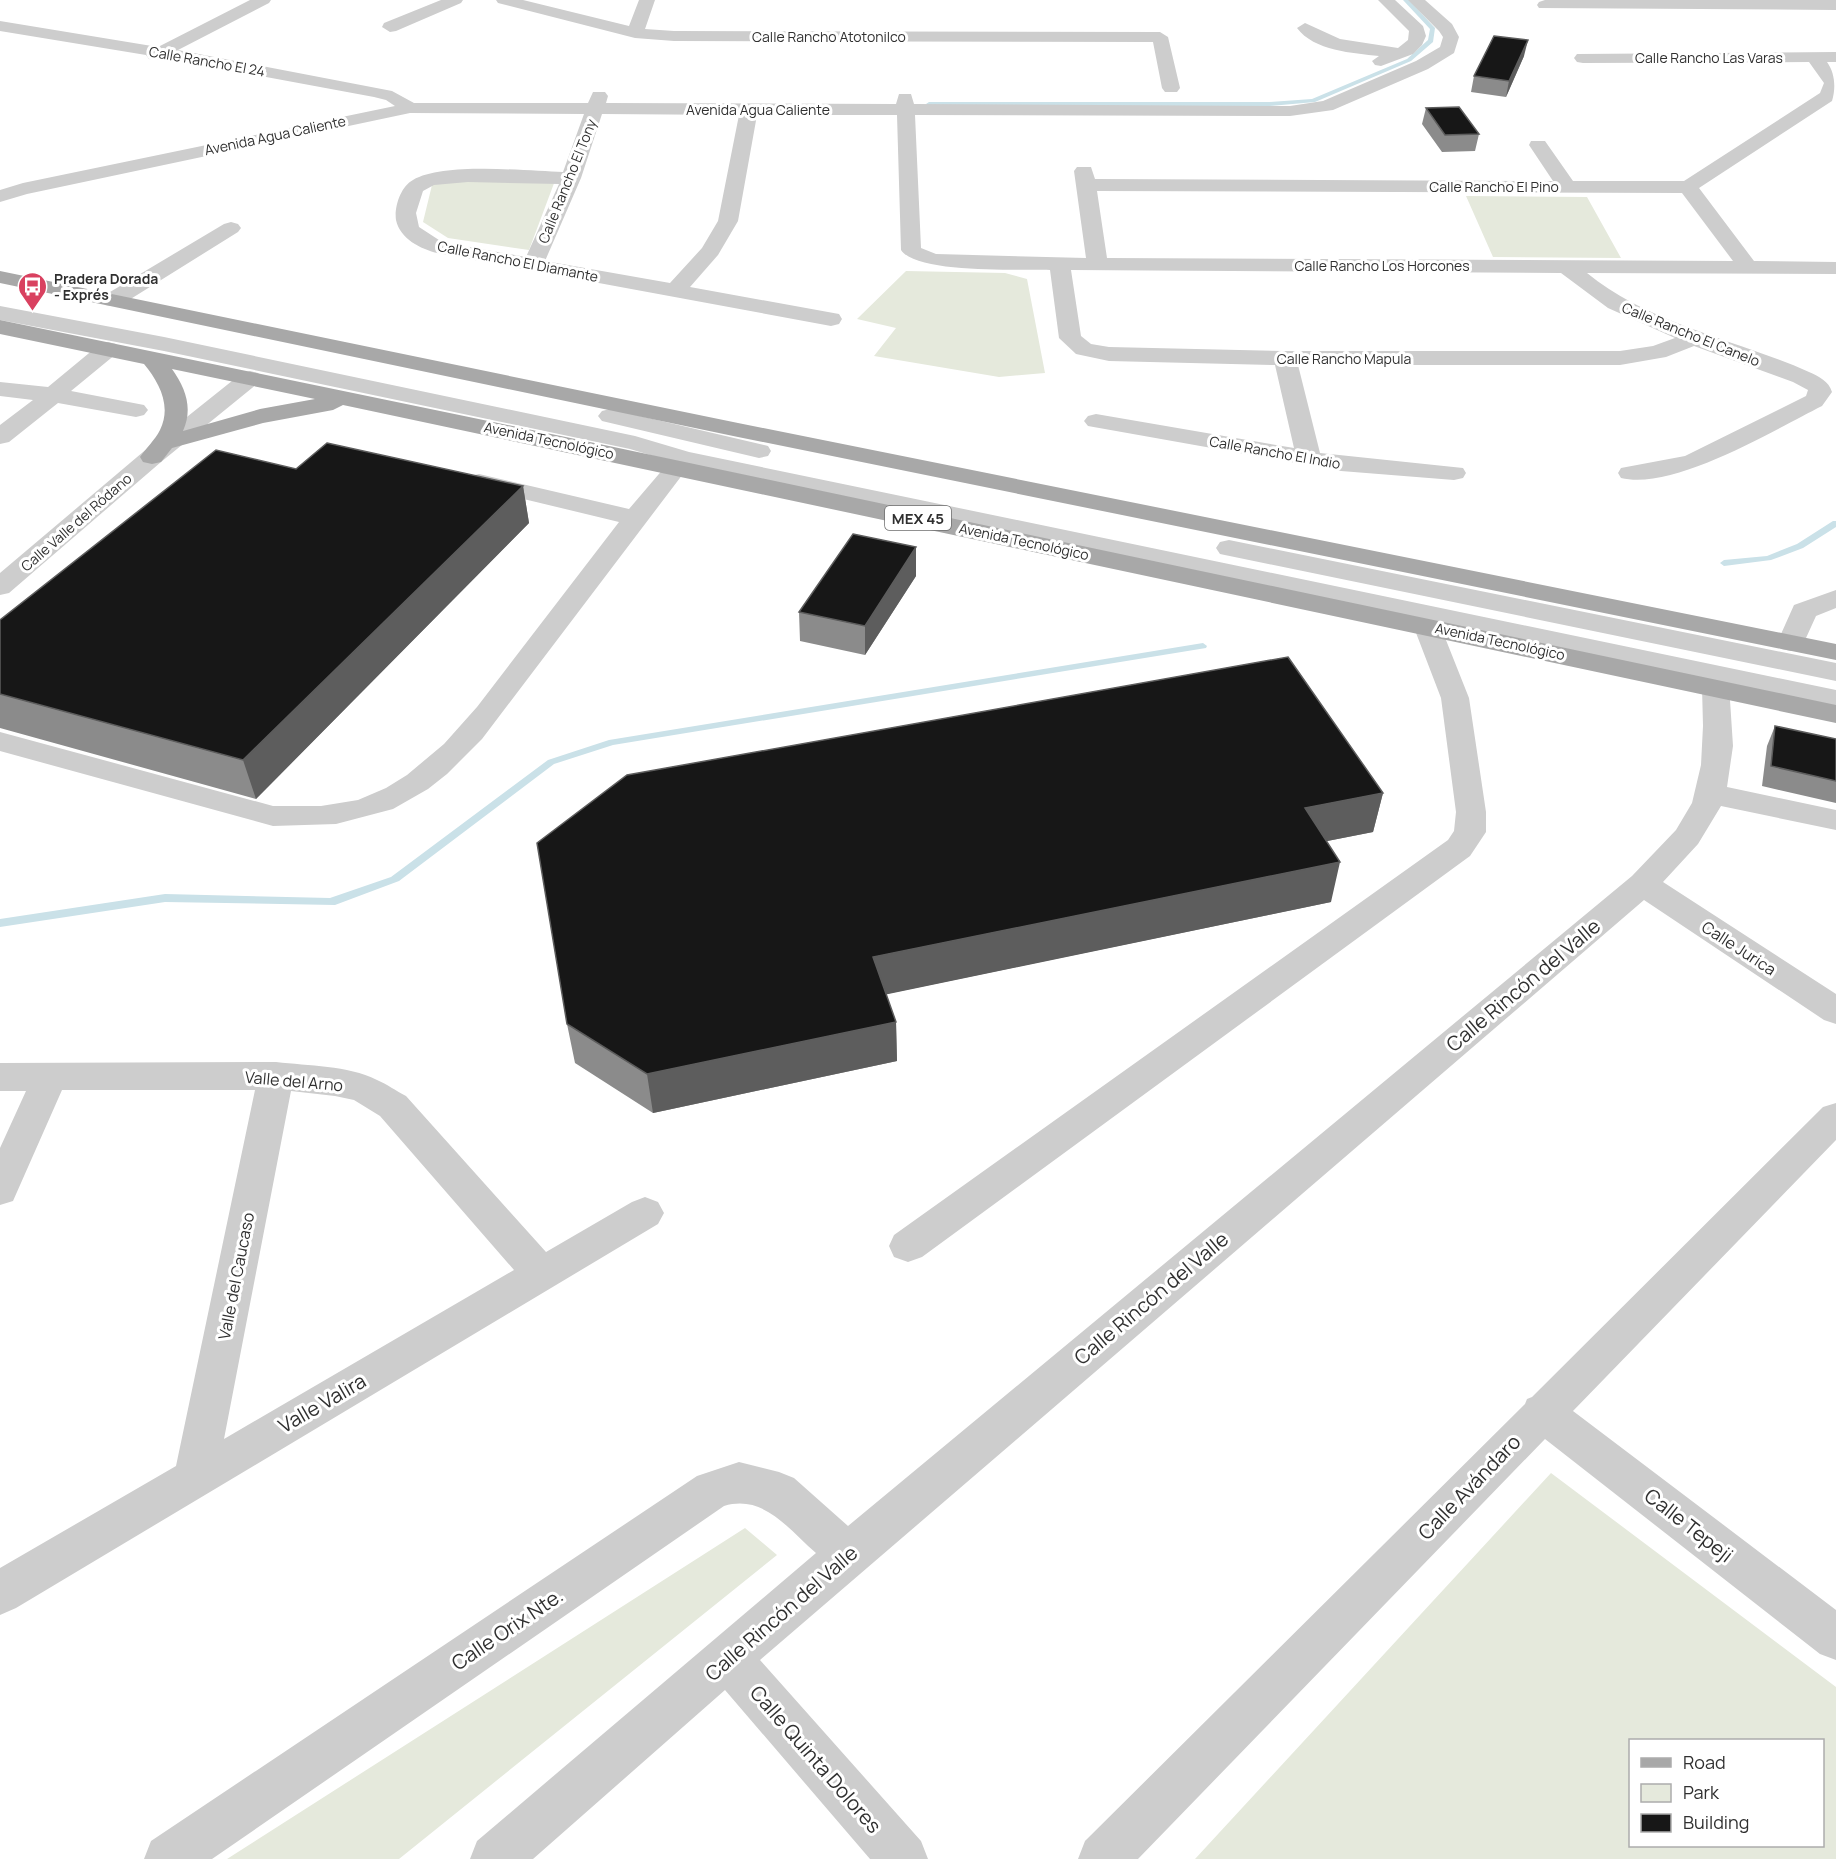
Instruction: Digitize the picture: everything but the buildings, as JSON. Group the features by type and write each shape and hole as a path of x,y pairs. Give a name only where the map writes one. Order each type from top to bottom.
{"main road":[{"path":"0,277 656,419 738,430 1836,652"},
{"name":"Avenida Tecnológico","path":"0,327 609,453 681,463 1836,714"},
{"path":"151,358 163,370 173,389 177,412 172,430 152,457"},
{"path":"175,441 260,416 355,400"},
{"path":"609,453 650,436 656,419"},
{"path":"681,463 700,444 738,430"}],"street":[{"path":"135,56 227,0"},
{"path":"390,27 455,0"},
{"name":"Calle Rancho Atotonilco","path":"504,0 635,33 674,36 1160,37 1171,88"},
{"path":"635,33 647,0"},
{"path":"1367,68 1412,47 1418,41 1419,36 1411,23 1386,0"},
{"name":"Avenida Agua Caliente","path":"0,196 410,108 597,102 906,104 1290,111 1327,105 1422,65 1448,49 1451,37 1446,28 1416,0"},
{"path":"160,52 257,1"},
{"path":"1545,4 1566,2 1836,5"},
{"name":"Calle Rancho El 24","path":"0,26 346,104 362,117"},
{"path":"1305,28 1312,36 1329,41 1398,53"},
{"name":"Calle Rancho El 24","path":"0,41 109,59 160,52 392,96 410,108"},
{"path":"1748,267 1688,187 1826,97 1833,88 1833,83 1814,57"},
{"name":"Calle Rancho Las Varas","path":"1583,58 1836,57"},
{"name":"Avenida Agua Caliente","path":"0,179 392,96 748,109 1258,98 1310,91"},
{"name":"Calle Rancho El Tony","path":"532,265 571,178 597,102"},
{"name":"Calle Rancho Los Horcones","path":"906,104 911,250 928,259 958,262 1060,264 1836,268"},
{"path":"676,289 711,250 728,221 748,109"},
{"path":"1538,145 1567,186"},
{"name":"Calle Rancho El Diamante","path":"571,178 442,177 425,181 418,185 409,196 406,215 409,230 421,240 437,247 831,319"},
{"name":"Calle Rancho El Pino","path":"1097,263 1086,178 1688,187"},
{"path":"113,300 231,228"},
{"name":"Calle Rancho Mapula","path":"1060,264 1070,338 1084,349 1109,354 1285,358 1620,358 1658,352 1694,338"},
{"name":"Calle Rancho El Canelo","path":"1566,266 1602,295 1694,338 1801,377 1819,387 1820,392 1814,401 1695,461 1662,469 1630,473"},
{"path":"0,291 656,419 709,440 1836,672"},
{"path":"0,313 164,344 635,443 681,463 1836,699"},
{"path":"0,437 108,349"},
{"path":"1285,358 1309,459"},
{"name":"Calle Valle del Ródano","path":"0,587 152,457 175,441 250,378"},
{"path":"0,389 53,395 136,410"},
{"name":"Calle Rancho El Indio","path":"1096,421 1309,459 1369,467 1454,473"},
{"path":"0,741 273,816 316,818 355,812 397,795 435,769 474,730 635,518 681,463"},
{"path":"460,476 635,518"},
{"path":"1791,643 1804,611 1836,598"},
{"path":"908,1246 1459,848 1470,832 1471,812 1457,709 1455,698 1427,625"},
{"name":"Calle Rincón del Valle","path":"495,1859 848,1554 1643,884 1688,835 1710,794 1720,741 1716,687"},
{"path":"1710,794 1836,820"},
{"name":"Calle Jurica","path":"1643,884 1836,1011"},
{"name":"Valle del Arno","path":"0,1077 276,1076 335,1082 364,1089 393,1106 542,1275"},
{"name":"Valle del Caucaso","path":"195,1477 276,1076"},
{"path":"0,1190 50,1077"},
{"name":"Calle Avándaro","path":"1103,1859 1542,1412 1836,1117"},
{"name":"Valle Valira","path":"0,1593 645,1213"},
{"name":"Calle Tepeji","path":"1542,1412 1836,1638"},
{"name":"Calle Orix Nte.","path":"169,1859 712,1490 739,1482 778,1492 848,1554"},
{"name":"Calle Quinta Dolores","path":"729,1659 903,1859"}],"green space":[{"path":"556,178 529,250 448,238 423,222 432,185 452,179"},
{"path":"1466,196 1587,197 1621,258 1493,257"},
{"path":"906,271 1005,273 1027,279 1045,373 999,377 874,356 896,328 857,319"},
{"path":"1551,1473 1836,1687 1836,1859 1195,1859"},
{"path":"745,1528 777,1555 399,1859 227,1859"}],"waterway":[{"path":"929,104 1270,104 1313,101 1409,60 1431,41 1433,29 1406,0"},
{"path":"1724,563 1768,558 1800,546 1836,523"},
{"path":"0,923 165,898 331,902 395,879 551,762 612,742 1203,646"}],"place":[{"name":"Pradera Dorada - Exprés","path":"33,312"}]}
